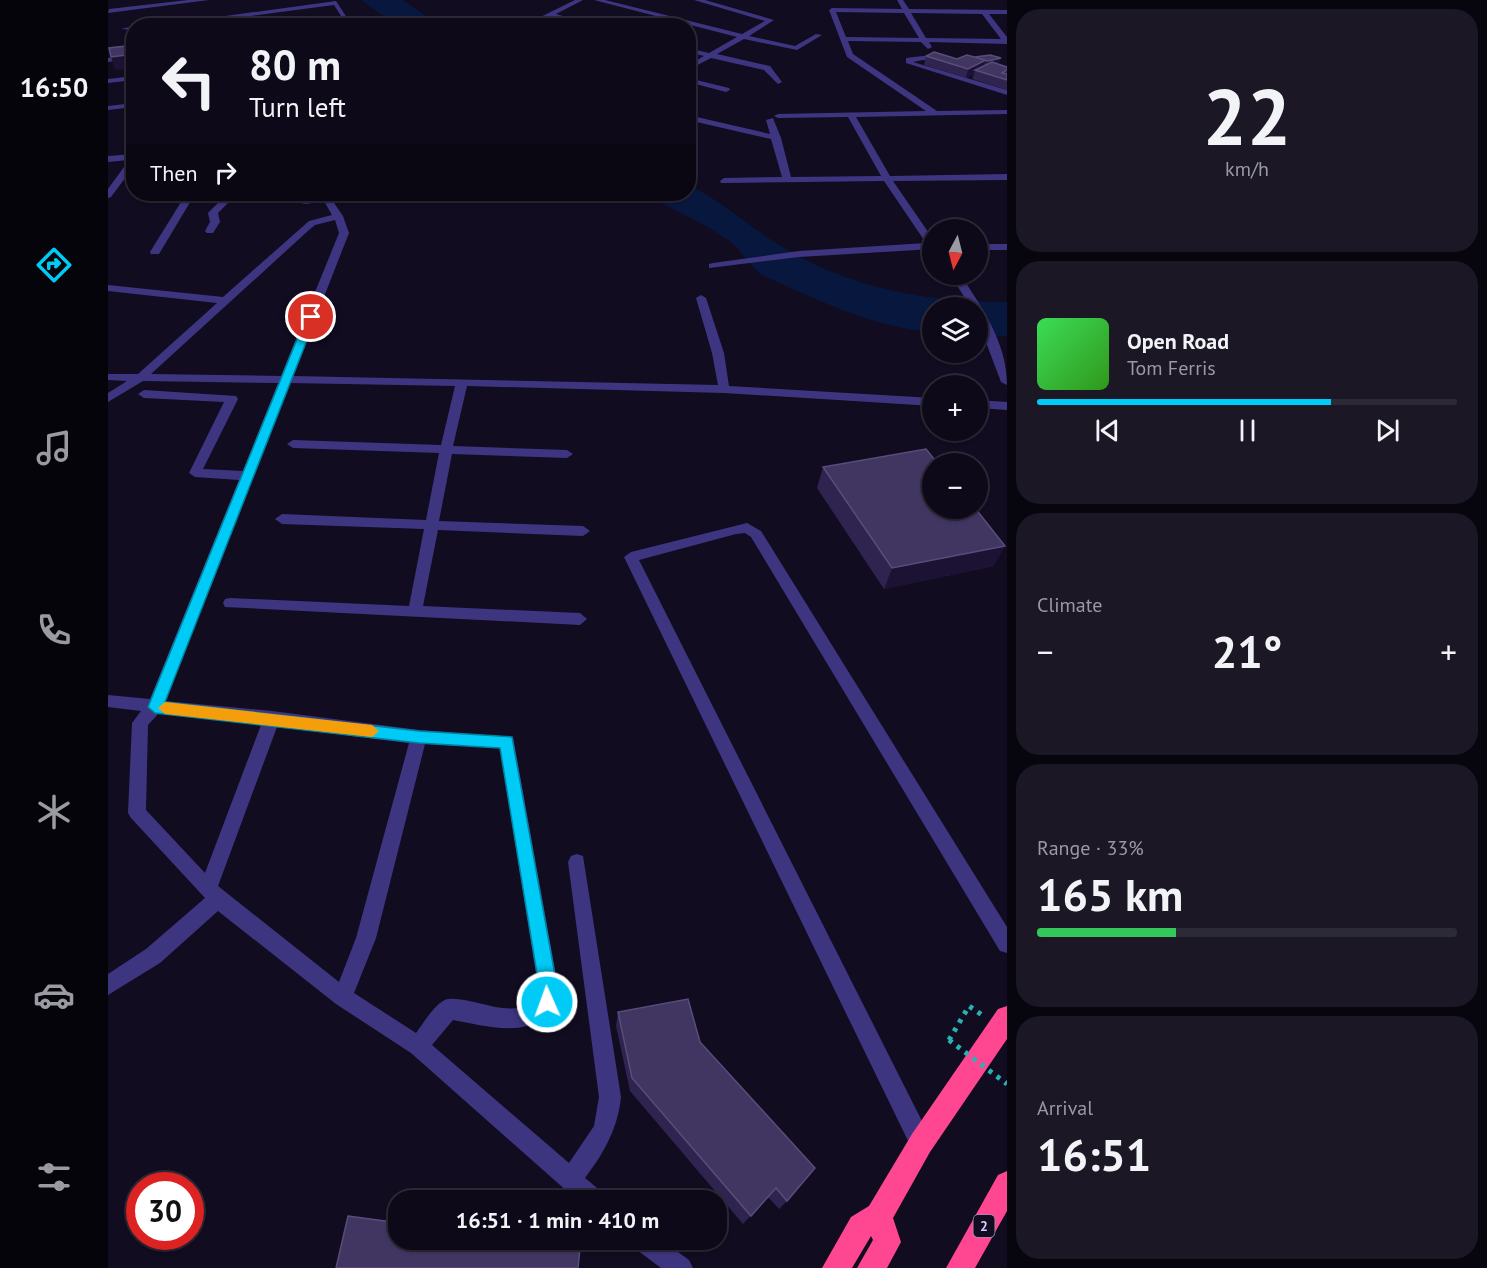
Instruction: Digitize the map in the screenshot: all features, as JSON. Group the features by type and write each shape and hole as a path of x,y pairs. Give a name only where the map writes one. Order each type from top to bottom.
{"highway":[{"path":"836,1268 861,1227 879,1216 921,1143 1007,1018"},
{"name":"2","path":"960,1268 1007,1184"},
{"path":"872,1268 887,1242 879,1216"}],"street":[{"path":"110,11 206,0 213,18"},
{"path":"541,18 580,0"},
{"path":"597,0 669,18"},
{"path":"696,63 771,19 714,2 697,0"},
{"path":"900,0 933,55"},
{"path":"681,18 714,2"},
{"path":"240,18 336,3 346,18"},
{"path":"936,114 850,56 832,10 1007,12"},
{"path":"984,12 1007,41"},
{"path":"549,14 564,18"},
{"path":"696,25 794,49 818,35"},
{"path":"843,39 1007,41"},
{"path":"696,52 767,68 778,82"},
{"path":"108,60 126,57"},
{"path":"953,61 923,58 909,60 910,63 1007,93"},
{"path":"108,81 126,79"},
{"path":"696,83 726,90"},
{"path":"108,108 126,106"},
{"path":"787,180 774,118 850,114 1007,112"},
{"path":"850,114 888,180 922,230"},
{"path":"696,119 777,138"},
{"path":"108,159 126,158"},
{"path":"108,195 126,169"},
{"path":"724,181 1007,177"},
{"path":"155,252 186,201"},
{"path":"210,231 215,222 213,213 225,201"},
{"path":"329,201 338,216 344,233 155,707 140,723 137,813 213,894 343,997 418,1046 582,1190"},
{"path":"108,398 140,378 306,228 338,216"},
{"path":"713,266 800,254 922,247"},
{"path":"988,247 1007,247"},
{"path":"108,288 227,301"},
{"path":"701,298 718,353 724,388"},
{"path":"988,332 1007,382"},
{"path":"108,377 724,388 922,401"},
{"path":"415,612 446,450 462,383"},
{"path":"144,394 232,399 195,473 248,476"},
{"path":"988,405 1007,406"},
{"path":"293,444 567,454"},
{"path":"282,519 583,531"},
{"path":"921,1143 631,557 736,529 747,528 756,534 1007,944"},
{"path":"230,603 580,619"},
{"path":"108,701 272,718 419,737 499,739 509,745 549,992 547,1002 534,1013 510,1020 449,1009 418,1046"},
{"path":"108,985 153,956 213,894 272,718"},
{"path":"343,997 366,938 419,737"},
{"path":"570,1180 603,1133 609,1117 610,1097 577,862"},
{"path":"655,1250 675,1266"}],"path":[{"path":"969,1006 949,1040 1007,1084"}],"water":[{"path":"361,0 403,0 429,18 386,18"},
{"path":"696,189 803,259 859,282 930,297 922,297 922,331 859,316 767,278 756,270 736,247 718,233 658,201 696,201"},
{"path":"988,301 1007,302 1007,336 988,336"}],"building":[{"path":"126,46 126,55 111,57 109,48"},
{"path":"934,52 957,59 967,55 986,60 968,69 926,56"},
{"path":"990,55 1001,58 988,61 975,57"},
{"path":"992,62 1007,67 1007,70 1002,73 1007,74 1007,80 975,70"},
{"path":"926,449 929,453 922,453 922,519 984,519 1005,546 892,568 823,467"},
{"path":"688,999 700,1042 815,1168 787,1201 776,1188 751,1216 632,1078 618,1012"},
{"path":"348,1216 388,1221 388,1250 580,1250 578,1268 336,1268"}],"slow traffic":[{"path":"165,708 272,718 372,731"}],"route":[{"path":"311,317 155,707 272,718 419,737 499,739 507,742 510,748 549,992 547,1002"}]}
